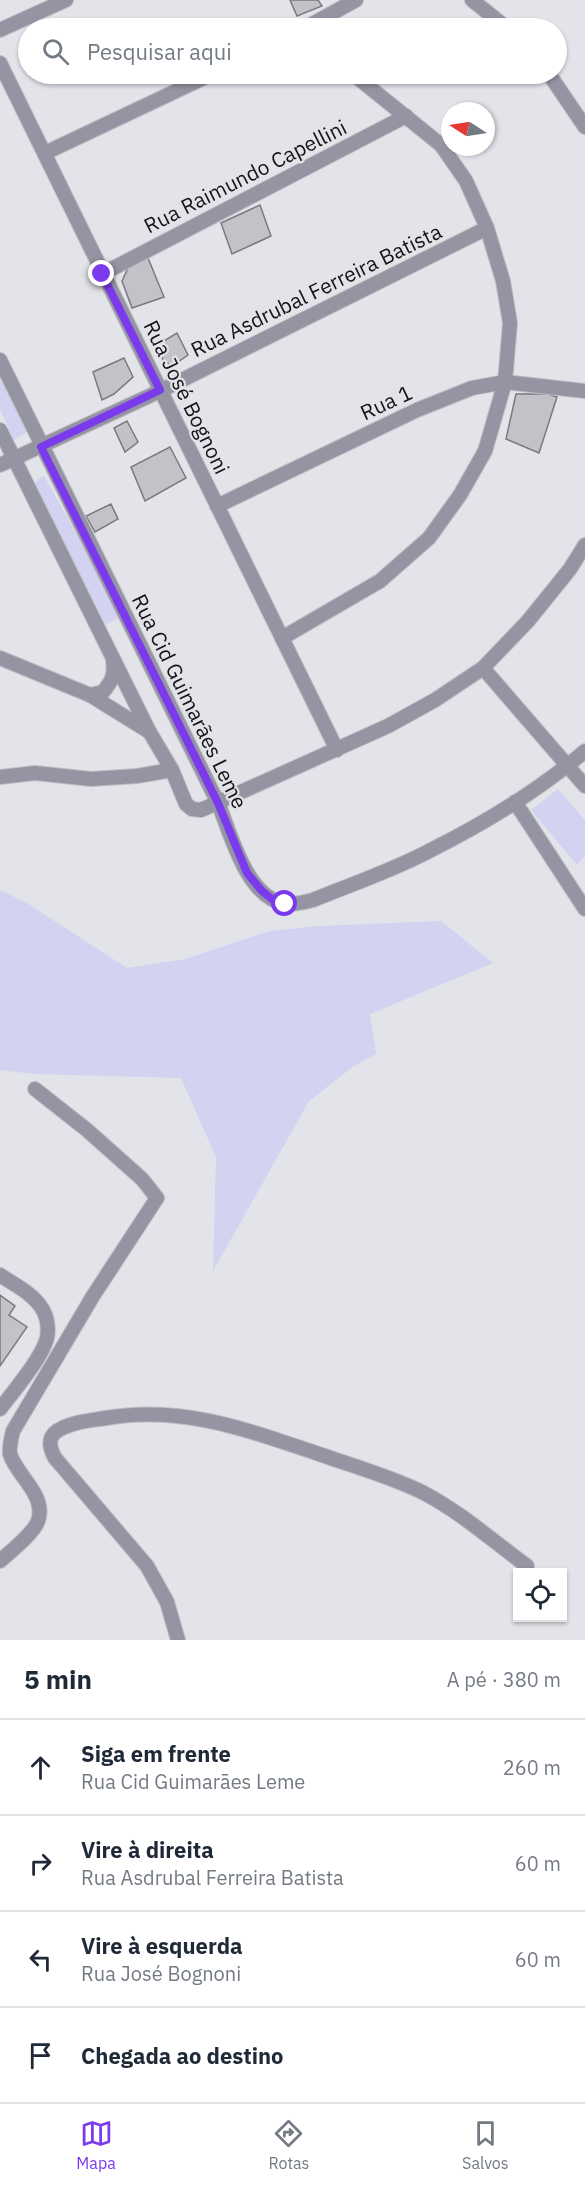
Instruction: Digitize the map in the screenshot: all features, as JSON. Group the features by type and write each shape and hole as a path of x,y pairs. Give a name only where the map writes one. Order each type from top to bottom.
{"street":[{"path":"26,18 66,0"},
{"path":"323,18 356,0"},
{"path":"472,0 494,18"},
{"path":"0,30 18,22"},
{"name":"Rua José Bognoni","path":"0,63 337,750"},
{"path":"45,153 191,84"},
{"path":"282,638 380,581 429,538 460,495 485,451 506,382 510,323 503,280 487,228 466,181 441,145 366,84"},
{"path":"556,84 585,127"},
{"name":"Rua Raimundo Capellini","path":"102,274 406,116"},
{"name":"Rua Asdrubal Ferreira Batista","path":"0,465 160,390 487,228"},
{"name":"Rua Cid Guimarães Leme","path":"0,360 218,803 247,873 273,900 285,904 313,900 430,851 515,802 569,765 585,751"},
{"name":"Rua 1","path":"217,506 417,410 472,388 506,382 585,391"},
{"path":"0,430 149,731 172,770 186,804 192,809 201,810 337,750 435,700 483,668 528,621 570,569 585,545"},
{"path":"90,695 103,692 110,684 115,675 113,656"},
{"path":"0,658 90,695 149,731"},
{"path":"483,668 585,786"},
{"path":"0,777 35,773 91,779 137,776 172,770"},
{"path":"515,802 585,909"},
{"path":"0,1561 33,1529 38,1521 39,1508 35,1494 10,1455 13,1431 93,1296 157,1197 135,1172 35,1089"},
{"path":"0,1275 40,1305 47,1319 47,1338 38,1356 0,1409"},
{"path":"178,1640 167,1602 147,1566 55,1458 50,1442 53,1434 60,1428 75,1423 123,1415 156,1413 226,1423 385,1477 423,1493 527,1566"}],"shaded area":[{"path":"0,377 27,432 14,440 0,409"},
{"path":"44,476 122,615 106,625 34,487 38,479"},
{"path":"558,789 585,820 585,856 577,865 531,810"},
{"path":"0,890 27,903 127,968 185,959 270,931 318,926 441,921 493,963 370,1014 376,1054 354,1066 309,1101 213,1271 216,1157 181,1078 34,1074 0,1070"}],"building":[{"path":"290,0 318,0 322,6 297,16"},
{"path":"260,205 271,236 232,254 221,223"},
{"path":"148,258 164,297 132,308 122,281 129,266"},
{"path":"177,333 188,355 172,366 163,360 157,345"},
{"path":"124,358 133,377 114,394 102,400 93,372"},
{"path":"516,394 548,394 557,397 539,453 506,439"},
{"path":"127,421 138,442 125,452 114,428"},
{"path":"170,447 186,478 145,501 131,467"},
{"path":"111,504 118,519 95,532 86,516"},
{"path":"0,1295 15,1306 9,1315 27,1327 0,1366"}],"route":[{"path":"102,274 160,390 41,447 218,803 247,873 273,900 285,904"}]}
